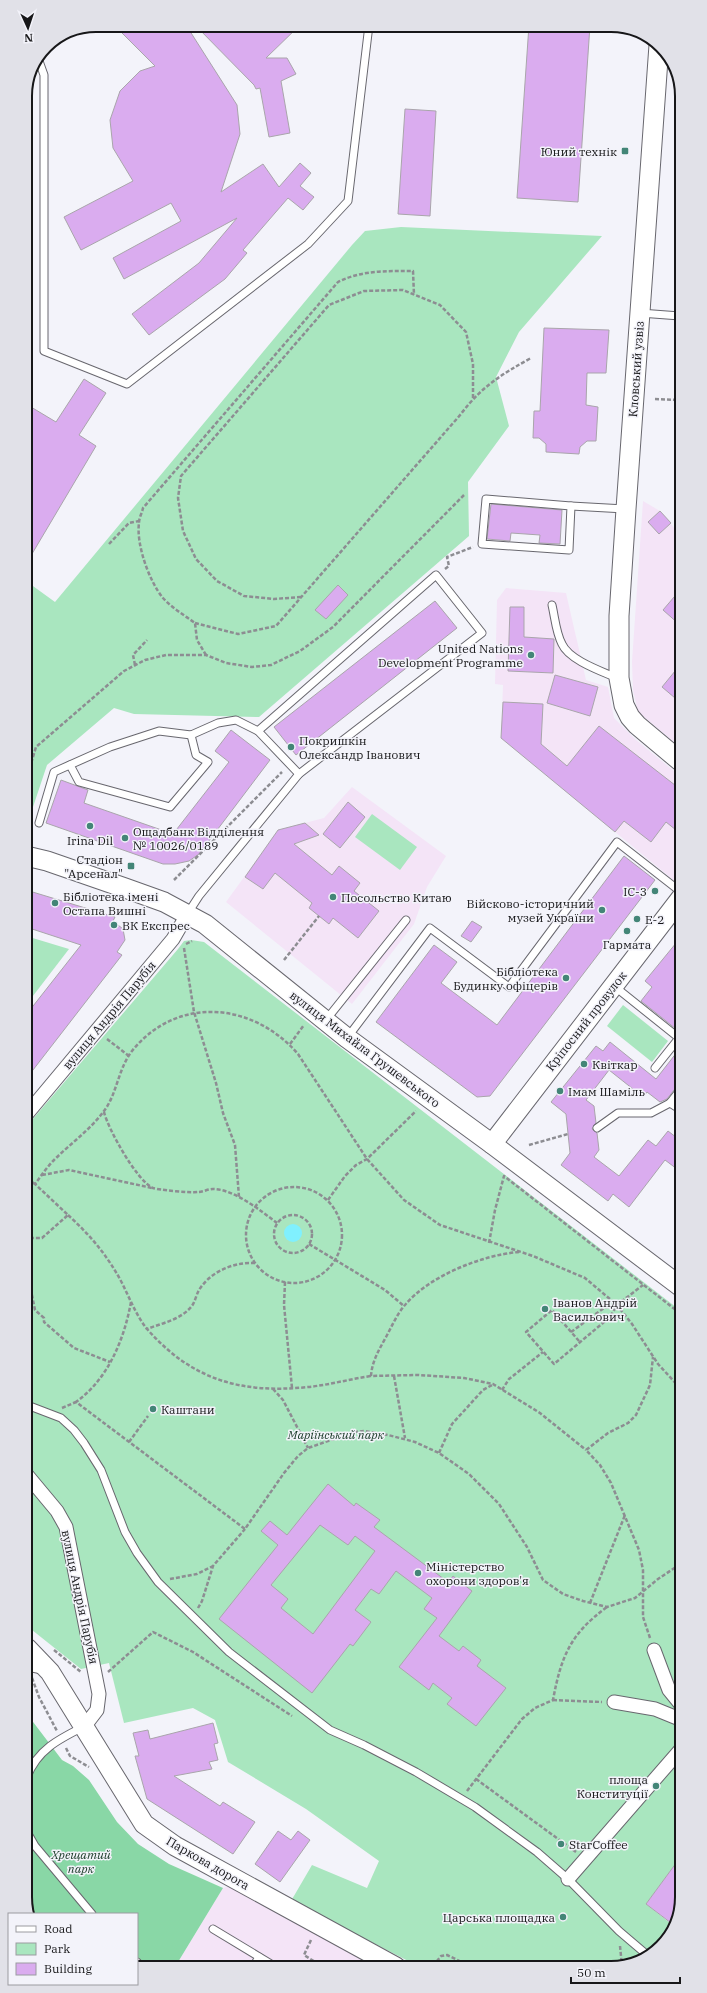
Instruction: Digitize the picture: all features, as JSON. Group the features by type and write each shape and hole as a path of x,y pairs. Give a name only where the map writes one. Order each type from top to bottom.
{"main road":[{"name":"Кловський узвіз","path":"620,686 619,616 658,53"},
{"path":"620,686 630,717 637,725 675,757"},
{"name":"вулиця Михайла Грушевського","path":"32,857 47,861 125,888 188,913 205,924 346,1038 492,1144 675,1282"},
{"name":"Кріпосний провулок","path":"492,1144 675,906"},
{"name":"Паркова дорога","path":"32,1653 50,1672 144,1824 175,1846 387,1961"}],"street":[{"name":"вулиця Андрія Парубія","path":"32,1108 173,939 188,913"},
{"name":"вулиця Андрія Парубія","path":"32,1481 57,1511 66,1527 91,1678 99,1694 97,1710 84,1727"},
{"path":"654,1650 669,1690 675,1697"},
{"path":"614,1702 655,1709 675,1717"},
{"path":"568,1879 675,1756"}],"lane":[{"path":"41,65 44,75 44,351 127,384 308,244 348,201 368,32"},
{"path":"640,313 675,316"},
{"path":"571,506 569,550 482,544 486,499 626,509"},
{"path":"188,913 198,896 299,774 482,633 436,575 258,730"},
{"path":"552,605 558,636 562,646 568,653 620,686"},
{"path":"39,823 54,772 110,747 159,731 192,734 218,723 236,720 258,730 299,774"},
{"path":"70,765 79,782 170,807 208,762 196,755 192,734"},
{"path":"346,1038 430,928 509,987 617,842 675,887"},
{"path":"325,1021 406,920"},
{"path":"614,986 675,1035"},
{"path":"655,1068 675,1043"},
{"path":"596,1128 618,1113 651,1113 670,1103 675,1097"},
{"path":"670,1103 675,1106"},
{"path":"32,1407 61,1418 84,1442 101,1470 125,1532 137,1553 158,1582 229,1652 330,1730 364,1744 462,1798 538,1852 568,1879 618,1931 643,1952"},
{"path":"32,1668 50,1672"},
{"path":"32,1764 41,1753 61,1738 84,1727"},
{"path":"32,1841 91,1913"},
{"path":"212,1929 266,1961"},
{"path":"257,1961 259,1957"}],"path":[{"path":"414,295 413,271 367,272 351,275 338,282 143,508 139,521 140,545 148,572 163,597 180,613 195,623 238,634 276,626 461,414 473,398 496,378 530,358"},
{"path":"301,597 274,599 244,596 217,581 196,559 183,530 178,498 181,476 329,305 364,291 403,290 440,305 466,332 473,364 473,398"},
{"path":"655,399 675,400"},
{"path":"32,759 36,747 124,671 145,660 166,655 206,655 226,663 252,668 271,664 300,651 333,627 464,495"},
{"path":"109,544 129,523 139,521"},
{"path":"436,575 449,566 447,557 482,544"},
{"path":"195,623 197,640 206,655"},
{"path":"135,665 133,655 147,640"},
{"path":"174,880 290,764"},
{"path":"284,960 319,916"},
{"path":"192,941 184,945 184,950 194,1012 216,1083 223,1113 235,1145 239,1197"},
{"path":"35,1184 52,1162 92,1125 104,1111 129,1056 154,1028 181,1015 194,1012 219,1012 244,1018 262,1025 290,1044 367,1160 404,1200 423,1215 440,1225 489,1243 552,1263 585,1278 617,1305 632,1324 653,1356 675,1383"},
{"path":"290,1044 304,1025"},
{"path":"101,1034 129,1056"},
{"path":"104,1111 108,1124 120,1147 139,1174 153,1188"},
{"path":"328,1200 345,1176 356,1165 367,1160 416,1111"},
{"path":"530,1145 568,1134"},
{"path":"42,1175 69,1170 153,1188 199,1192 213,1189 239,1197 277,1223"},
{"path":"489,1243 495,1210 504,1176 675,1309"},
{"path":"32,1182 68,1215 100,1248 122,1283 138,1317 147,1329 171,1353 197,1371 231,1384 273,1389 319,1385 371,1376 464,1378 493,1384 540,1413 586,1450 609,1479 625,1515 642,1560 644,1592 643,1617 654,1650"},
{"path":"296,1186 308,1188 319,1193 328,1200 335,1208 342,1228 340,1250 336,1259 323,1274 305,1282 285,1282 268,1275 255,1263 247,1245 246,1235 250,1216 254,1207 272,1192 284,1187 296,1186"},
{"path":"291,1214 303,1218 310,1225 312,1231 309,1244 299,1252 293,1253 284,1250 279,1247 274,1238 274,1228 284,1216 291,1214"},
{"path":"32,1237 42,1238 68,1215"},
{"path":"309,1244 385,1290 404,1306"},
{"path":"371,1376 373,1360 404,1306 422,1288 459,1269 489,1257 521,1252"},
{"path":"147,1329 172,1321 192,1306 199,1290 211,1277 223,1268 238,1263 255,1263"},
{"path":"285,1282 284,1305 292,1388"},
{"path":"579,1341 552,1310 526,1332 554,1364 579,1341 610,1317 617,1305 643,1285"},
{"path":"32,1295 35,1310 42,1315 44,1322 74,1348 110,1362"},
{"path":"131,1302 124,1333 110,1362 94,1386 76,1402 244,1529"},
{"path":"571,1332 604,1308 617,1305"},
{"path":"502,1390 509,1379 543,1352"},
{"path":"586,1450 636,1415 650,1385 653,1356"},
{"path":"394,1376 405,1438"},
{"path":"439,1453 452,1424 483,1390 493,1384"},
{"path":"273,1389 283,1400 308,1448"},
{"path":"129,1442 148,1416"},
{"path":"194,1616 202,1601 213,1566 244,1529 290,1464 308,1448 359,1432 376,1432 405,1438 439,1453 469,1474 500,1504 527,1547 543,1580 555,1590 590,1603 607,1607"},
{"path":"590,1603 625,1515"},
{"path":"158,1582 197,1574 213,1566"},
{"path":"553,1700 560,1669 570,1646 593,1619 607,1607 635,1598 658,1579 675,1568"},
{"path":"52,1649 81,1673 91,1678 112,1670 153,1632 193,1652 295,1718"},
{"path":"462,1798 528,1713 539,1706 553,1700 614,1702"},
{"path":"476,1779 585,1859"},
{"path":"618,1931 621,1960"},
{"path":"437,1961 441,1956 447,1955 460,1961"}],"shaded area":[{"path":"32,293 33,318 32,321"},
{"path":"643,501 660,511 675,529 675,743 638,712 633,690 632,662"},
{"path":"506,588 566,593 586,680 608,687 614,718 635,739 675,772 675,881 501,738 503,685 495,684 497,600"},
{"path":"352,787 446,856 427,887 414,924 352,1004 226,902 278,830 324,818"},
{"path":"234,1885 370,1961 179,1961 223,1888"}],"green space":[{"path":"401,227 602,236 519,332 496,377 509,426 468,482 469,536 259,717 134,714 114,708 47,765 32,810 32,585 55,602 365,231"},
{"path":"372,814 417,847 400,870 355,837"},
{"path":"32,938 69,949 32,997"},
{"name":"Маріїнський парк","path":"191,940 204,942 675,1306 675,1865 646,1904 669,1922 662,1936 653,1945 635,1956 627,1959 611,1961 408,1961 291,1901 312,1865 367,1888 379,1861 306,1809 228,1762 215,1720 193,1708 124,1723 109,1663 81,1669 32,1630 32,1120 184,941"},
{"path":"623,1005 668,1041 652,1062 607,1026"},
{"name":"Хрещатий парк","path":"32,1721 62,1760 73,1766 89,1780 117,1822 138,1844 169,1864 223,1888 179,1961 138,1961 138,1913 34,1913 32,1897"}],"water":[{"path":"293,1224 300,1226 302,1233 300,1240 293,1242 286,1240 284,1233 286,1226"}],"building":[{"path":"121,32 190,32 237,105 240,134 221,192 263,164 279,187 300,163 311,173 300,186 314,197 303,210 288,198 243,250 247,253 225,279 149,335 132,314 199,263 237,218 124,279 113,258 181,221 171,203 81,250 64,217 133,181 113,148 110,120 120,91 140,71 155,66"},
{"path":"202,32 293,32 266,58 287,58 296,74 281,81 290,133 269,137 260,88 256,89 254,85"},
{"path":"529,32 590,32 578,202 517,198"},
{"path":"405,109 436,111 430,216 398,214"},
{"path":"544,328 609,330 606,373 587,373 586,405 598,407 596,441 587,441 580,447 579,454 546,452 546,444 539,438 533,438 534,411 540,411"},
{"path":"84,379 106,393 79,435 96,446 32,554 32,408 56,422"},
{"path":"491,504 562,510 560,544 539,543 540,535 511,533 510,541 487,539"},
{"path":"660,511 671,523 659,534 648,522"},
{"path":"338,585 348,595 326,619 315,610"},
{"path":"675,596 675,621 663,610"},
{"path":"435,601 457,628 296,755 274,727"},
{"name":"United Nations Development Programme","path":"510,607 524,607 524,637 554,639 553,673 508,671"},
{"path":"675,671 675,698 662,687"},
{"path":"555,675 598,687 590,716 547,703"},
{"path":"503,702 543,704 541,744 567,766 599,726 675,785 675,829 666,822 651,842 624,821 615,832 501,738"},
{"path":"231,730 270,760 199,854 189,861 175,864 163,864 46,823 61,780 88,790 84,803 173,834 229,762 215,751"},
{"path":"348,802 365,817 340,848 323,834"},
{"name":"Посольство Китаю","path":"305,823 319,835 294,844 332,875 339,866 360,883 354,891 379,911 358,938 333,918 329,924 309,908 312,903 275,873 263,889 245,877 278,830"},
{"path":"624,856 655,880 490,1096 477,1097 376,1022 434,945 457,962 441,983 497,1025"},
{"path":"32,892 115,917 113,921 123,929 125,940 117,952 122,955 32,1071 32,1007 81,945 32,929"},
{"path":"472,921 482,927 471,942 461,936"},
{"path":"675,944 675,1028 641,1001 652,987 645,981"},
{"path":"610,1042 656,1079 675,1055 675,1089 667,1099 660,1102 647,1092 643,1097 609,1070 586,1100 594,1106 596,1123 592,1129 597,1133 599,1150 594,1157 619,1176 648,1140 656,1146 668,1131 675,1136 675,1168 665,1160 629,1207 613,1194 608,1201 561,1165 570,1153 566,1114 551,1102 596,1046 603,1051"},
{"path":"328,1484 354,1506 356,1503 380,1520 374,1527 448,1582 453,1576 472,1591 439,1636 459,1651 463,1646 481,1660 477,1666 506,1688 476,1726 447,1704 452,1698 433,1683 429,1690 399,1667 437,1618 424,1609 432,1598 396,1571 379,1594 371,1589 355,1610 371,1622 353,1646 350,1644 312,1693 219,1619 278,1545 261,1531 270,1521 287,1535","holes":["320,1525 348,1545 355,1536 375,1551 313,1634 281,1608 288,1599 271,1585"]},
{"path":"213,1723 218,1743 214,1744 218,1760 209,1762 212,1769 174,1776 220,1806 223,1802 255,1822 233,1854 147,1799 135,1756 139,1756 133,1733 148,1730 150,1739"},
{"path":"278,1831 291,1840 298,1831 310,1840 280,1882 255,1864"},
{"path":"675,1865 674,1909 670,1922 646,1904"}],"place":[{"name":"Юний технік","path":"625,151"},
{"name":"United Nations Development Programme","path":"531,655"},
{"name":"Покришкін Олександр Іванович","path":"291,747"},
{"name":"Irina Dil","path":"90,826"},
{"name":"Ощадбанк Відділення № 10026/0189","path":"125,838"},
{"name":"Стадіон \"Арсенал\"","path":"131,866"},
{"name":"ІС-3","path":"655,891"},
{"name":"Посольство Китаю","path":"333,897"},
{"name":"Бібліотека імені Остапа Вишні","path":"55,903"},
{"name":"Війсково-історичний музей України","path":"602,910"},
{"name":"Е-2","path":"637,919"},
{"name":"ВК Експрес","path":"114,925"},
{"name":"Гармата","path":"627,931"},
{"name":"Бібліотека Будинку офіцерів","path":"566,978"},
{"name":"Квіткар","path":"584,1064"},
{"name":"Імам Шаміль","path":"560,1091"},
{"name":"Іванов Андрій Васильович","path":"545,1309"},
{"name":"Каштани","path":"153,1409"},
{"name":"Міністерство охорони здоров'я","path":"418,1573"},
{"name":"площа Конституції","path":"656,1786"},
{"name":"StarCoffee","path":"561,1844"},
{"name":"Царська площадка","path":"563,1917"}]}
